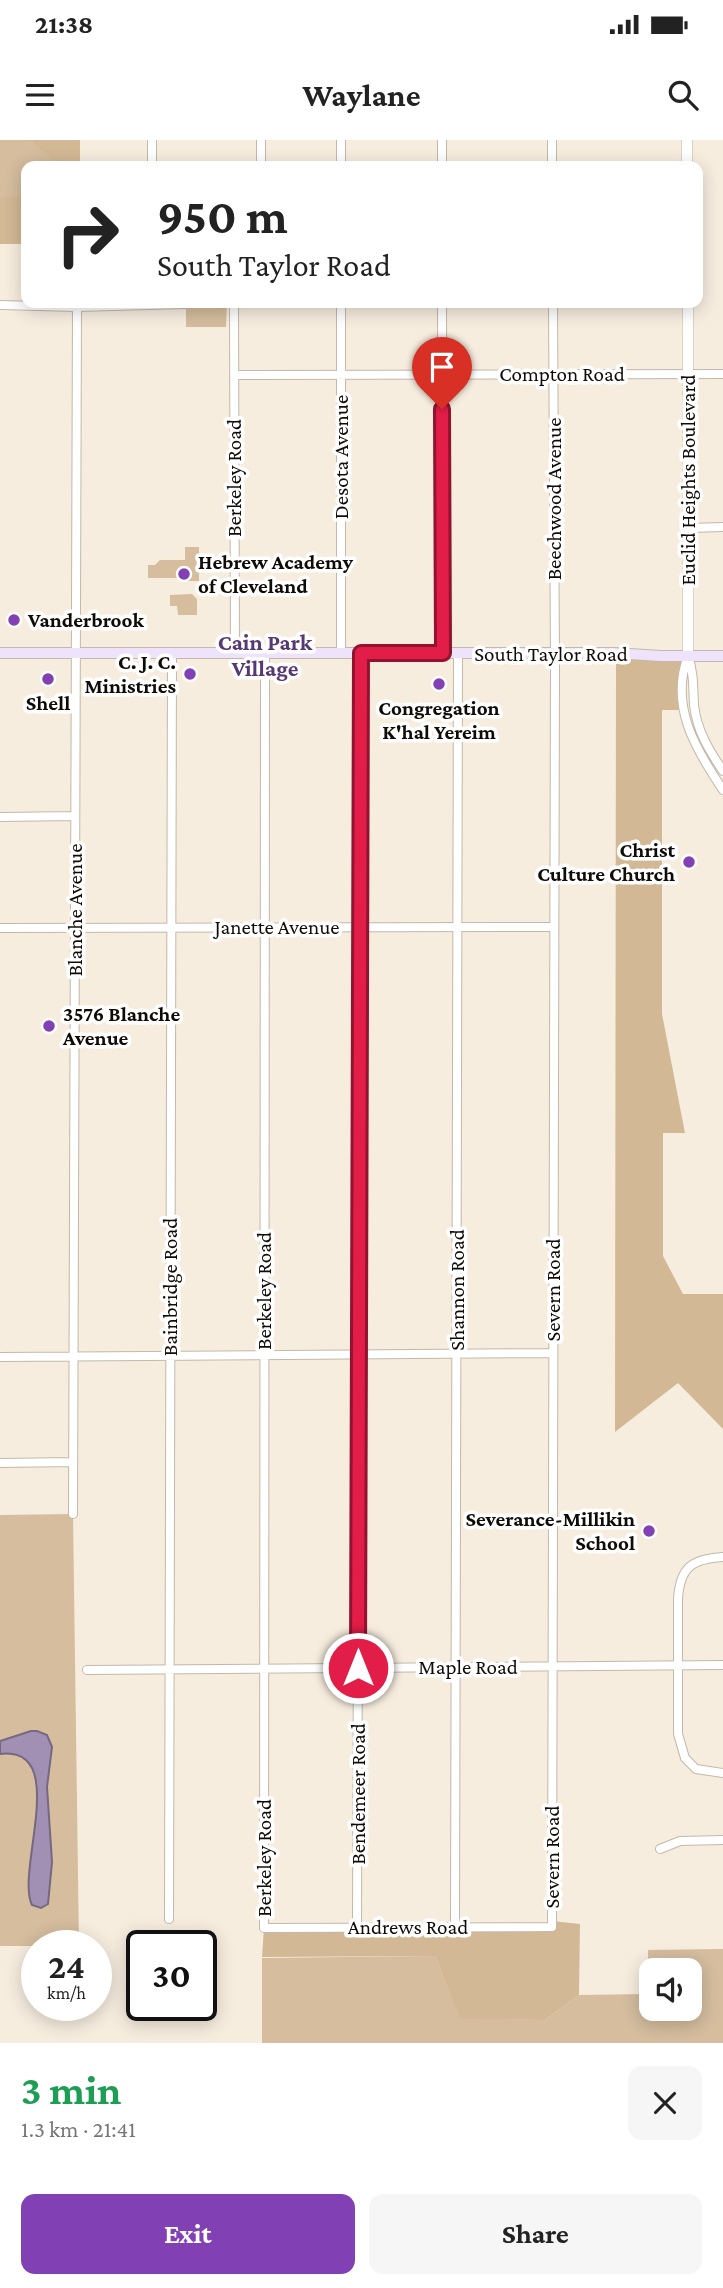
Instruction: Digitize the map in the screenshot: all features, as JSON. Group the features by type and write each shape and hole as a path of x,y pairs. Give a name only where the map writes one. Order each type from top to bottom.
{"main road":[{"name":"South Taylor Road","path":"0,653 614,653 723,656"}],"street":[{"path":"152,140 152,161"},
{"path":"261,140 261,161"},
{"path":"341,140 341,161"},
{"path":"442,140 442,161"},
{"path":"552,140 552,161"},
{"path":"687,140 687,161"},
{"path":"0,305 21,306"},
{"name":"Blanche Avenue","path":"73,1514 77,308"},
{"name":"Berkeley Road","path":"234,308 235,654"},
{"name":"Desota Avenue","path":"341,308 341,653"},
{"path":"442,308 443,653"},
{"name":"Beechwood Avenue","path":"553,308 554,653"},
{"name":"Euclid Heights Boulevard","path":"688,308 688,656"},
{"name":"Compton Road","path":"234,375 723,374"},
{"path":"689,527 723,527"},
{"name":"Bendemeer Road","path":"357,1927 361,653"},
{"name":"Shannon Road","path":"455,1927 458,653"},
{"name":"Severn Road","path":"552,1927 554,653"},
{"name":"Bainbridge Road","path":"169,1919 172,654"},
{"name":"Berkeley Road","path":"264,1928 265,654"},
{"path":"688,656 693,671 695,709 701,734 723,771"},
{"path":"688,656 682,675 687,726 699,753 723,790"},
{"path":"0,817 75,816"},
{"name":"Janette Avenue","path":"0,928 554,927"},
{"path":"0,1357 553,1353"},
{"path":"0,1463 73,1462"},
{"path":"723,1558 702,1559 689,1567 679,1589 678,1734 685,1758 696,1769 723,1773"},
{"name":"Maple Road","path":"87,1670 723,1665"},
{"path":"660,1849 680,1841 723,1840"},
{"name":"Andrews Road","path":"264,1928 552,1927"}],"shaded area":[{"path":"0,140 80,140 80,161 21,161 21,244 0,244"},
{"path":"31,140 80,140 80,161 53,161"},
{"path":"21,196 21,244 0,244 0,198"},
{"path":"186,308 227,308 226,327 186,327"},
{"path":"185,547 199,547 199,581 148,578 148,565 155,565 160,560 185,560"},
{"path":"192,594 197,599 197,615 178,615 177,606 170,606 170,595"},
{"path":"614,653 688,656 684,710 662,710 662,1014 685,1133 663,1133 663,1256 683,1294 723,1294 723,1429 678,1383 615,1432"},
{"path":"73,1514 79,1930 21,1930 21,1946 0,1946 0,1515"},
{"path":"31,1731 47,1735 52,1747 47,1787 52,1862 48,1904 41,1908 32,1905 29,1889 37,1789 33,1769 21,1757 0,1754 0,1741"},
{"path":"552,1921 580,1924 579,1995 545,2020 460,2019 435,1956 262,1957 264,1928 552,1927"},
{"path":"723,1949 723,2043 262,2043 262,1958 435,1956 460,2018 545,2020 579,1995 639,1994 639,2021 702,2021 702,1958 648,1958 648,1950"}],"place":[{"name":"Hebrew Academy of Cleveland","path":"184,574"},
{"name":"Vanderbrook","path":"14,620"},
{"name":"C. J. C. Ministries","path":"190,674"},
{"name":"Shell","path":"48,679"},
{"name":"Congregation K'hal Yereim","path":"439,684"},
{"name":"Christ Culture Church","path":"689,862"},
{"name":"3576 Blanche Avenue","path":"49,1026"},
{"name":"Severance-Millikin School","path":"649,1531"}],"district":[{"name":"Cain Park Village","path":"265,655"}],"route":[{"path":"358,1668 361,653 443,653 442,409"}]}
